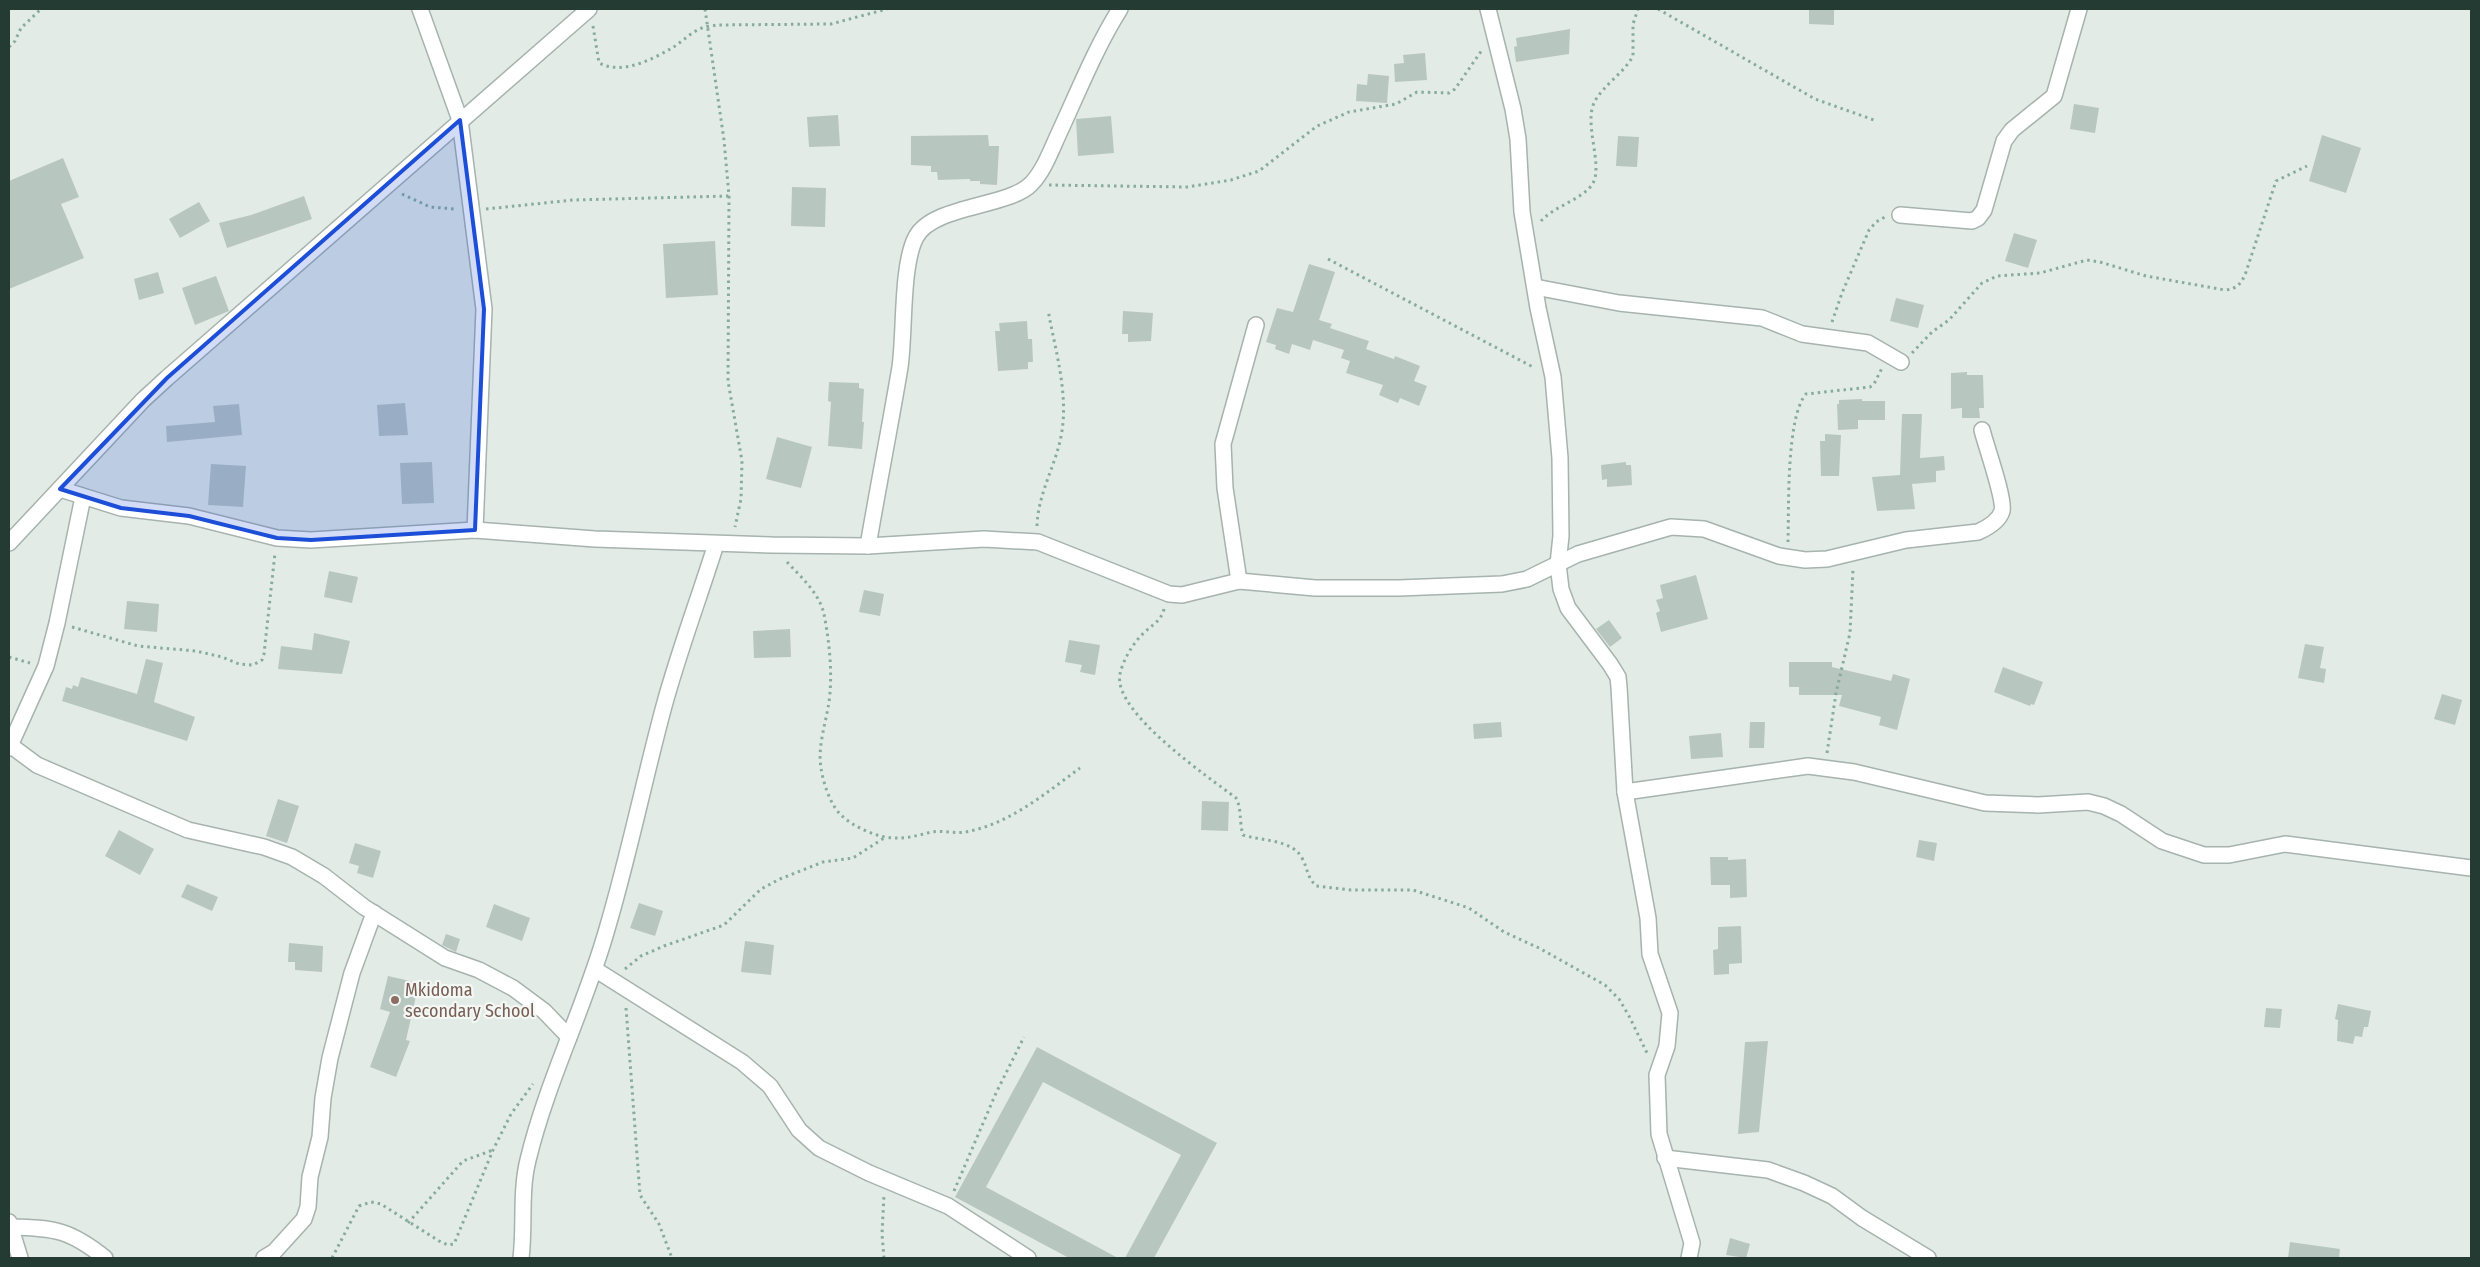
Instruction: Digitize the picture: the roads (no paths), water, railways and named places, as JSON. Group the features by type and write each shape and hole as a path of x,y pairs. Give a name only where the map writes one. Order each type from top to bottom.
{"street":[{"path":"420,9 460,120 484,308 475,530"},
{"path":"868,546 900,366 908,274 917,236 927,225 948,215 1004,197 1031,184 1052,148 1101,41 1120,9"},
{"path":"1488,9 1517,131 1518,172 1527,246 1553,377 1560,458 1561,536 1558,564 1561,589 1568,608 1618,677 1625,792 1648,918 1650,954 1670,1013 1667,1046 1657,1075 1659,1134 1692,1243 1689,1258"},
{"path":"1900,215 1972,221 1978,218 1984,210 2004,141 2012,130 2054,96 2079,9"},
{"path":"9,543 143,400 460,120 591,14"},
{"path":"1535,287 1619,302 1762,318 1802,334 1868,343 1901,362"},
{"path":"1239,581 1225,488 1224,444 1256,324"},
{"path":"60,489 122,508 189,516 277,538 321,540 475,530 595,539 772,546 868,546 984,539 1038,542 1169,594 1182,595 1239,581 1315,588 1399,588 1492,584 1527,579 1578,554 1671,527 1704,529 1788,558 1805,560 1827,559 1864,552 1886,544 1978,532 1999,518 2002,503 1982,430"},
{"path":"83,497 57,623 46,666 14,727 10,747 37,765 188,830 264,847 292,858 324,876 374,913 445,958 479,970 513,988 544,1011 569,1037"},
{"path":"521,1258 527,1163 560,1060 596,970 620,887 665,704 716,544"},
{"path":"1625,792 1719,780 1782,768 1808,766 1830,768 1986,803 2038,805 2088,802 2104,806 2121,814 2162,842 2204,855 2229,855 2285,844 2471,868"},
{"path":"264,1258 274,1252 304,1220 308,1207 310,1177 320,1137 323,1098 330,1058 352,973 374,913"},
{"path":"596,970 742,1062 770,1086 799,1130 819,1148 885,1180 948,1206 1028,1258"},
{"path":"1665,1158 1768,1170 1804,1183 1832,1196 1862,1218 1928,1258"},
{"path":"20,1258 10,1225 49,1228 87,1244 105,1258"}],"place":[{"name":"Mkidoma secondary School","path":"395,1000"}]}
